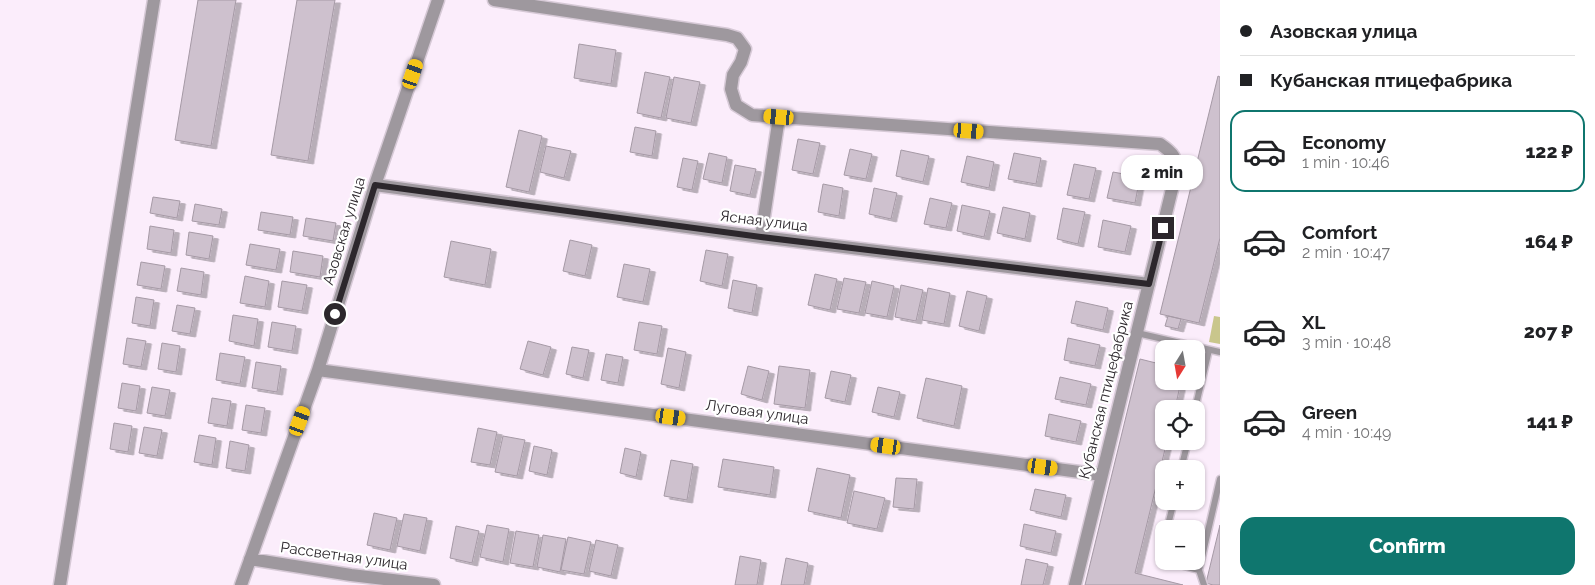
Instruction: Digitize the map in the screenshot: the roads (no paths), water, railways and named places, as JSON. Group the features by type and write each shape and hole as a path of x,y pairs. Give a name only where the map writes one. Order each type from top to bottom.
{"street":[{"path":"60,585 154,0"},
{"name":"Азовская улица","path":"241,585 318,370 375,185 438,0"},
{"path":"494,0 738,38 745,49 741,62 733,75 731,89 736,105 752,115 779,117 761,237"},
{"name":"Кубанская птицефабрика","path":"779,117 1160,144 1170,151 1177,161 1176,173 1075,585"},
{"name":"Ясная улица","path":"375,185 761,237 1149,284"},
{"name":"Луговая улица","path":"318,370 1102,475"},
{"name":"Рассветная улица","path":"250,559 351,575 434,585"}],"lane":[{"path":"1137,333 1220,352"},
{"path":"1197,400 1209,350"},
{"path":"1205,544 1220,480"},
{"path":"1199,570 1204,585"}]}
